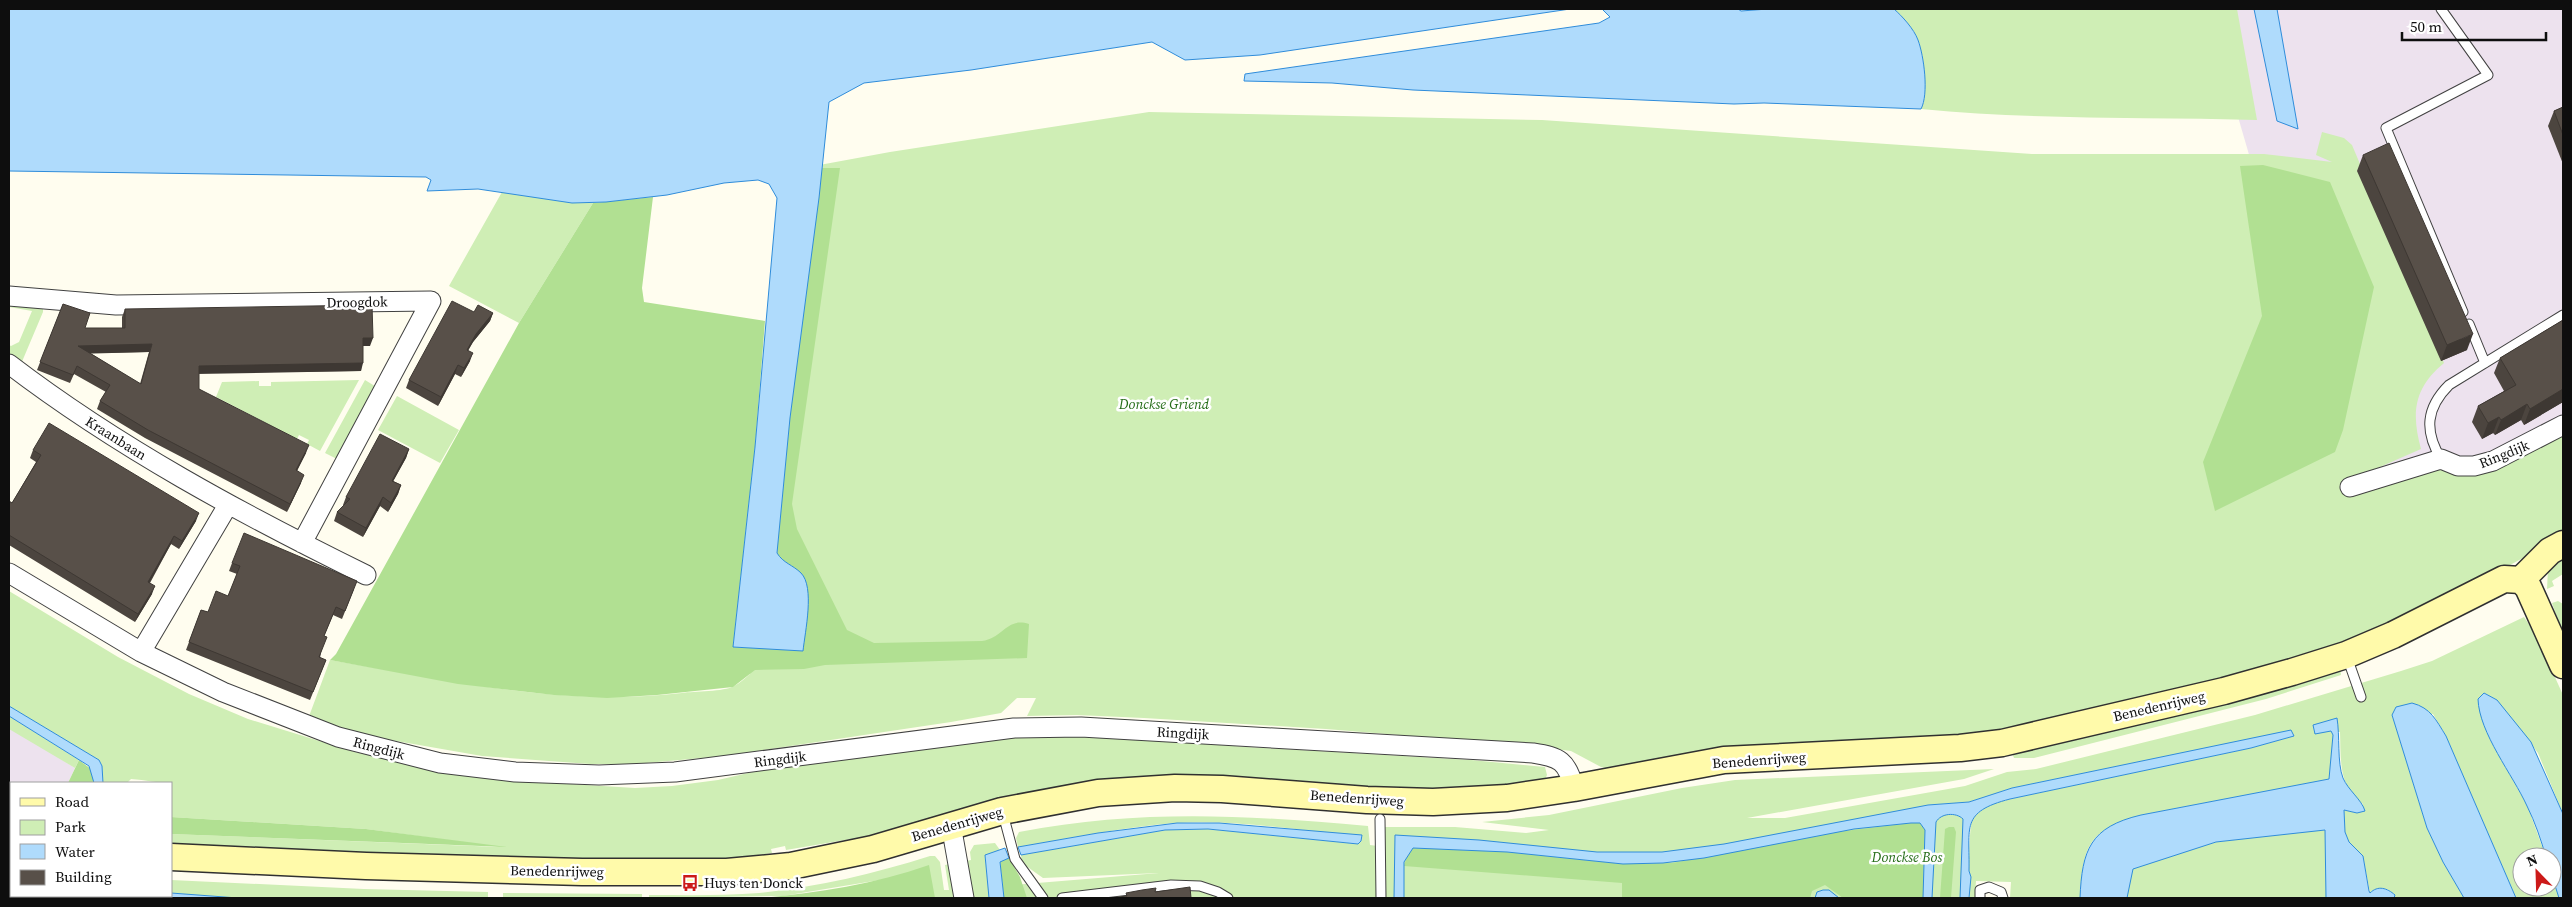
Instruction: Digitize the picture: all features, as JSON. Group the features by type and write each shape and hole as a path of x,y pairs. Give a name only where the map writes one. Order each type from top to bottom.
{"street":[{"name":"Droogdok","path":"9,296 116,306 432,301 302,544"},
{"name":"Kraanbaan","path":"9,364 56,400 228,505 366,575"},
{"name":"Ringdijk","path":"2441,459 2458,466 2474,466 2493,461 2563,425"},
{"path":"2350,487 2441,459"},
{"path":"141,652 228,505"},
{"path":"2563,544 2550,551 2521,580 2528,587 2563,665"},
{"name":"Ringdijk","path":"9,573 141,652 222,692 354,742 440,763 516,772 598,775 675,772 1001,730 1081,727 1533,753 1552,756 1564,763 1574,788"},
{"name":"Benedenrijweg","path":"172,857 366,866 582,872 726,872 792,866 855,852 1002,811 1098,793 1175,788 1434,802 1507,798 1574,788 1724,760 1920,752 2002,743 2224,691 2346,654 2394,636 2504,579 2521,580"},
{"path":"951,825 964,898"}],"lane":[{"path":"2441,9 2488,75 2386,128 2485,363"},
{"path":"2441,459 2432,444 2430,426 2431,410 2439,395 2449,385 2563,315"},
{"path":"2346,654 2361,697"},
{"path":"1002,811 1015,859 1043,898"},
{"path":"1380,819 1381,898"},
{"path":"1062,898 1171,885 1200,886 1218,892 1228,898"},
{"path":"1980,898 1980,890 1989,887 2001,892 2003,898"}],"shaded area":[{"path":"2210,9 2563,9 2563,425 2499,461 2420,465 2355,489 2328,426 2227,79"},
{"path":"9,726 75,768 68,782 10,782 9,806"}],"green space":[{"path":"1894,9 2237,9 2257,120 2047,117 1921,109 1925,85 1924,65 1920,47 1911,27"},
{"name":"Donckse Griend","path":"1149,112 1542,120 2032,154 2264,154 2332,162 2316,155 2322,132 2344,138 2352,145 2444,363 2426,382 2418,402 2416,423 2421,449 2364,474 2425,468 2447,471 2563,429 2563,536 2439,604 2304,659 2009,734 1618,771 1601,767 1571,751 1531,746 1326,729 1144,718 1077,715 1027,716 1036,698 1017,698 1001,713 951,722 724,756 635,764 590,764 482,756 379,738 308,719 330,660 462,683 548,694 592,697 716,690 729,688 738,683 750,674 814,166 890,152"},
{"path":"2263,165 2330,182 2374,287 2343,430 2335,452 2215,511 2203,462 2262,316 2240,166"},
{"path":"822,168 840,168 792,504 797,529 847,630 874,643 982,641 995,636 1015,623 1029,624 1027,658 825,665 804,669 755,670 733,687 607,698 554,695 458,684 330,660 336,654 519,323 593,203 653,197 642,288 644,302 765,321 755,447 733,647 756,648 802,574 782,561 777,553 790,418"},
{"path":"502,192 572,203 593,203 519,323 449,286"},
{"path":"9,300 43,303 43,312 21,364 9,354 9,345 11,346 19,342 32,311 9,307"},
{"path":"359,380 320,451 307,444 309,440 299,435 297,439 216,397 222,382 259,381 259,386 271,386 271,382"},
{"path":"365,380 378,388 339,460 325,453"},
{"path":"397,396 459,430 440,463 378,430"},
{"path":"2563,554 2563,574 2552,581 2554,586 2547,589 2548,569"},
{"path":"9,591 118,657 189,694 248,719 355,752 415,765 521,781 635,788 672,786 718,780 761,770 1003,738 1060,736 1109,737 1471,760 1545,767 1547,775 1542,786 1440,796 1158,775 1115,780 853,844 851,839 786,850 785,846 771,849 772,853 758,855 759,860 676,864 172,847 172,834 499,847 366,829 172,817 172,782 131,779 128,782 103,782 102,766 99,760 9,706"},
{"path":"2558,601 2563,604 2563,635 2552,603"},
{"name":"Donckse Bos","path":"2524,617 2535,633 2563,695 2563,814 2538,753 2497,700 2484,693 2478,700 2502,761 2527,805 2542,847 2512,847 2512,889 2446,736 2433,714 2392,715 2427,828 2443,862 2464,898 2394,898 2395,895 2387,889 2373,890 2370,893 2363,856 2349,842 2345,832 2344,810 2357,813 2363,804 2349,789 2342,772 2340,732 2331,731 2333,735 2330,779 2141,815 2123,821 2099,834 2092,843 2083,865 2080,898 2010,898 2011,882 1976,881 1975,898 1969,898 1970,840 1974,814 1986,807 2010,799 2251,748 2294,736 2201,749 2012,788 1969,802 1928,805 1947,815 1965,815 1961,898 843,898 929,866 892,878 783,896 649,898 649,895 745,894 803,887 888,869 930,856 935,856 940,862 944,890 949,890 945,865 971,860 970,852 974,845 995,843 1000,850 985,856 988,887 1159,873 1043,878 1022,863 1021,855 1165,830 1208,829 1358,844 1362,836 1245,824 1199,822 1136,827 1018,847 1016,838 1019,832 1107,820 1193,816 1279,819 1368,826 1370,845 1385,847 1384,827 1455,827 1526,833 1549,830 1482,822 1549,815 1682,788 1735,780 1994,769 1964,779 1747,818 1785,818 1965,786 2007,772 2036,769 2255,715 2432,661"},
{"path":"2340,665 2341,675 2266,699 2034,758 2014,758 2011,750"},
{"path":"9,716 79,760 75,768 9,729"},
{"path":"79,760 91,769 94,782 68,782"},
{"path":"172,817 366,829 507,847 172,834"},
{"name":"Donckse Bos","path":"1920,823 1925,830 1923,898 1843,898 1825,885 1812,891 1810,898 1622,898 1622,883 1404,866 1407,855 1413,848 1507,852 1623,864 1672,863 1836,832"},
{"path":"1954,827 1956,832 1951,898 1940,898 1945,829"},
{"path":"2326,829 2326,898 2127,898 2132,869 2216,842"},
{"path":"1009,858 1020,877 1027,898 1004,898 1000,861"},
{"path":"929,865 935,898 761,898 846,887"},
{"path":"172,880 364,889 488,892 488,898 238,898 172,893"},
{"path":"9,889 10,897 92,898 9,898"},
{"path":"503,893 642,894 642,898 503,898"},
{"path":"2516,897 2559,898 2516,898"}],"water":[{"path":"9,9 1570,9 1260,55 1185,60 1152,42 971,70 864,83 829,102 819,198 790,418 777,553 801,573 808,588 808,610 803,651 733,647 755,447 777,198 769,184 758,180 724,183 667,195 606,202 572,203 478,189 427,191 431,180 426,177 9,171"},
{"path":"1602,9 1738,9 1741,11 1768,9 1894,9 1911,27 1918,40 1925,75 1925,94 1921,109 1764,103 1734,104 1413,90 1332,83 1244,81 1245,74 1599,23 1610,17"},
{"path":"2254,9 2277,9 2298,129 2277,121"},
{"path":"2484,693 2497,700 2531,742 2563,814 2563,898 2559,897 2562,897 2562,847 2543,847 2530,812 2490,740 2484,726 2478,699"},
{"path":"2412,703 2419,705 2436,720 2446,736 2512,889 2512,897 2516,898 2464,898 2443,862 2427,828 2392,715 2396,707"},
{"path":"9,706 99,760 102,766 103,782 94,782 89,766 9,716"},
{"path":"2337,718 2341,772 2348,787 2365,811 2357,813 2344,810 2345,832 2349,842 2363,856 2370,893 2382,888 2395,895 2394,898 2326,898 2325,830 2216,842 2133,869 2127,898 2080,898 2083,866 2087,854 2092,843 2110,826 2141,815 2329,779 2333,735 2331,731 2315,734 2313,725"},
{"path":"2291,730 2294,736 2251,748 1994,804 1975,816 1971,823 1969,832 1969,871 1971,877 1969,898 1960,898 1963,819 1957,815 1949,814 1941,817 1936,822 1932,898 1923,898 1925,830 1920,823 1911,823 1854,829 1704,858 1663,863 1623,864 1507,852 1413,848 1404,862 1404,898 1394,898 1395,835 1479,840 1597,852 1662,852 1724,844 1928,805 1969,802 2012,788"},
{"path":"1177,823 1219,823 1362,835 1361,841 1358,844 1208,829 1165,830 1021,855 1018,847 1098,833"},
{"path":"1005,848 1009,858 1000,862 1004,898 989,898 985,855"},
{"path":"1829,890 1839,898 1815,898 1817,892"},
{"path":"172,893 238,898 80,897 172,897"}],"building":[{"path":"2563,107 2563,135 2554,111"},
{"path":"2389,143 2473,334 2447,345 2363,155"},
{"path":"452,301 474,312 478,305 493,313 476,334 467,350 473,353 464,368 458,365 441,397 409,380"},
{"path":"63,304 90,313 85,328 125,328 125,309 372,305 373,338 363,338 363,363 199,366 199,389 309,445 296,470 304,475 290,504 148,430 100,401 110,385 77,366 73,375 40,362","holes":["152,344 141,384 78,346"]},
{"path":"2563,320 2563,389 2530,409 2527,404 2501,420 2499,417 2488,423 2478,406 2516,385 2500,358"},
{"path":"49,423 199,513 182,541 174,536 148,582 155,586 138,614 9,535 9,501 12,503 41,455 33,450"},
{"path":"380,434 409,449 392,481 401,485 391,503 383,497 366,528 337,512 350,499 346,497"},
{"path":"244,533 357,581 345,611 336,607 324,636 327,637 319,657 326,660 313,692 189,642 201,610 208,612 216,591 228,596 240,566 232,563"},
{"path":"1190,887 1191,898 1111,898 1127,896 1126,893 1156,888 1155,892"}],"place":[{"name":"Huys ten Donck","path":"690,883"}]}
